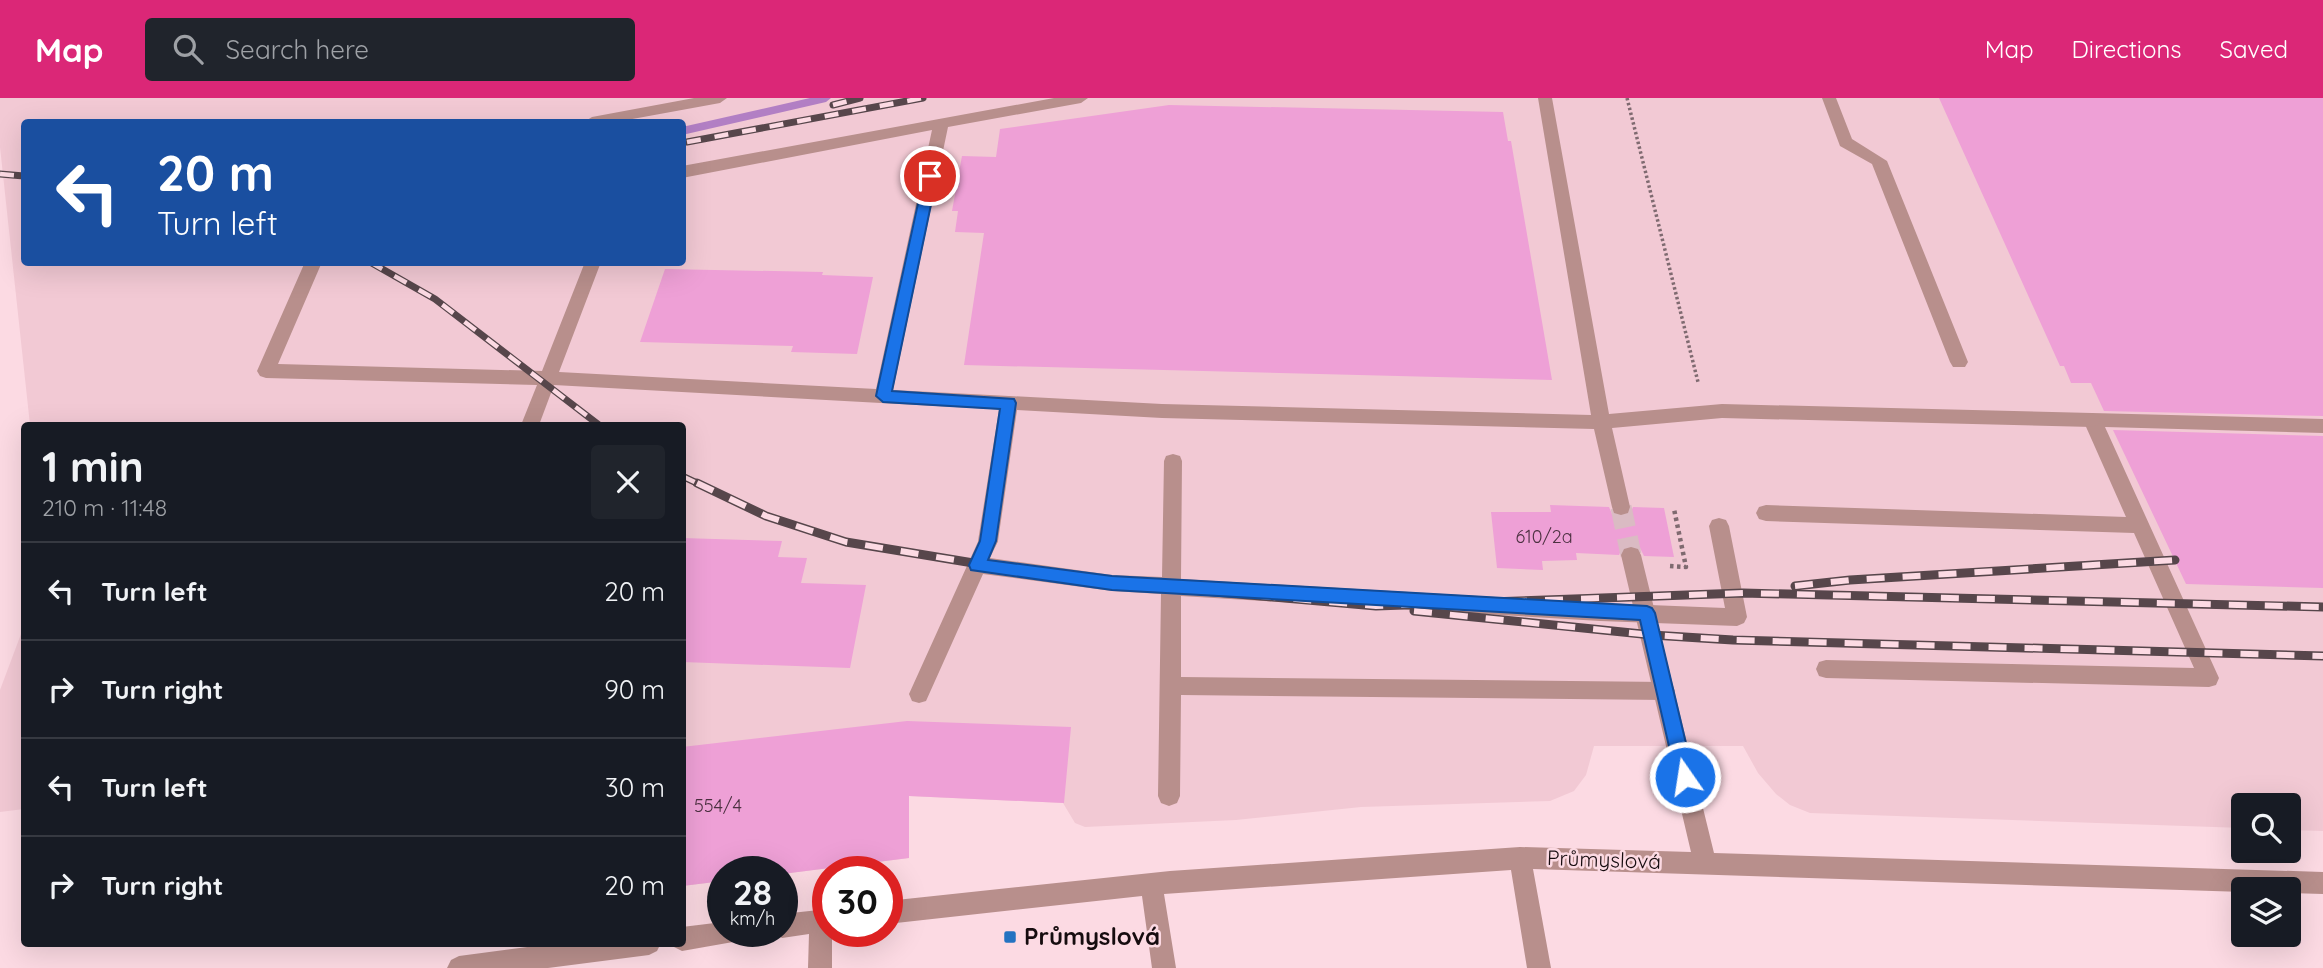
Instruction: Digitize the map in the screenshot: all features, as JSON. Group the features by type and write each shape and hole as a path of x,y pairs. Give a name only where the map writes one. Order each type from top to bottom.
{"street":[{"path":"608,119 720,98"},
{"path":"686,171 1081,98"},
{"path":"1545,98 1601,422 1621,507"},
{"path":"1829,98 1845,142 1879,161 1959,362"},
{"path":"883,396 941,124"},
{"path":"312,266 266,370 550,378 1162,411 1601,422 1722,411 2323,426"},
{"path":"531,422 592,266"},
{"path":"919,694 988,541 1009,403"},
{"path":"1826,669 2209,678 2092,420"},
{"path":"1169,796 1173,461"},
{"path":"1766,513 2139,525"},
{"path":"977,565 1076,580 1737,617 1718,526"},
{"path":"1631,555 1705,863"},
{"path":"1170,686 1665,691"},
{"path":"1520,858 1539,968"},
{"name":"Průmyslová","path":"903,911 1151,884 1520,858 2323,883"},
{"path":"1151,884 1164,968"},
{"path":"686,938 707,936"},
{"path":"459,968 619,947"},
{"path":"820,968 822,947"}],"path":[{"path":"1627,98 1698,384"}],"shaded area":[{"path":"0,98 2323,98 2323,831 2301,830 2301,793 2231,793 2231,828 1810,813 1790,805 1776,794 1758,773 1743,746 1594,746 1586,775 1574,791 1550,801 1361,807 1236,820 1085,827 1075,823 1063,803 909,796 909,858 812,856 812,870 798,872 798,856 707,856 707,883 686,886 686,422 30,422 0,147"},
{"path":"21,634 21,809 0,812 0,690"}],"building":[{"path":"1939,98 2323,98 2323,416 2104,411 2091,383 2071,383 2064,366 2060,366"},
{"path":"1169,105 1503,112 1508,141 1511,141 1552,380 964,365 984,233 955,232 958,211 952,211 962,156 996,157 1000,129"},
{"path":"665,269 823,272 822,275 873,277 857,354 791,352 793,346 640,342"},
{"path":"2113,430 2323,436 2323,588 2186,584"},
{"path":"1550,505 1609,507 1612,514 1620,518 1629,516 1633,507 1664,508 1674,557 1644,556 1640,548 1630,544 1622,548 1619,555 1576,553 1577,560 1542,561 1543,570 1497,568 1491,512 1551,512"},
{"path":"686,538 782,541 778,557 807,558 801,583 866,585 850,668 686,662"},
{"path":"907,721 1071,727 1064,803 909,796 909,858 812,856 812,870 798,872 798,856 707,856 707,883 686,886 686,747"}],"waterway":[{"path":"686,130 826,98"}],"tunnel":[{"path":"1621,507 1631,555"}],"railway":[{"path":"833,105 860,98"},
{"path":"687,142 923,98"},
{"path":"0,174 21,176"},
{"path":"377,266 435,299 595,422"},
{"path":"686,478 701,485"},
{"path":"697,483 766,516 846,542 1076,580 1376,606 1743,593 2323,607"},
{"path":"1795,586 1850,580 2175,560"},
{"path":"1414,611 1652,635 1733,640 2323,656"}],"place":[{"name":"Průmyslová","path":"1010,937"}],"route":[{"path":"930,176 883,396 1009,403 988,541 977,565 1112,583 1647,613 1685,777"}]}
